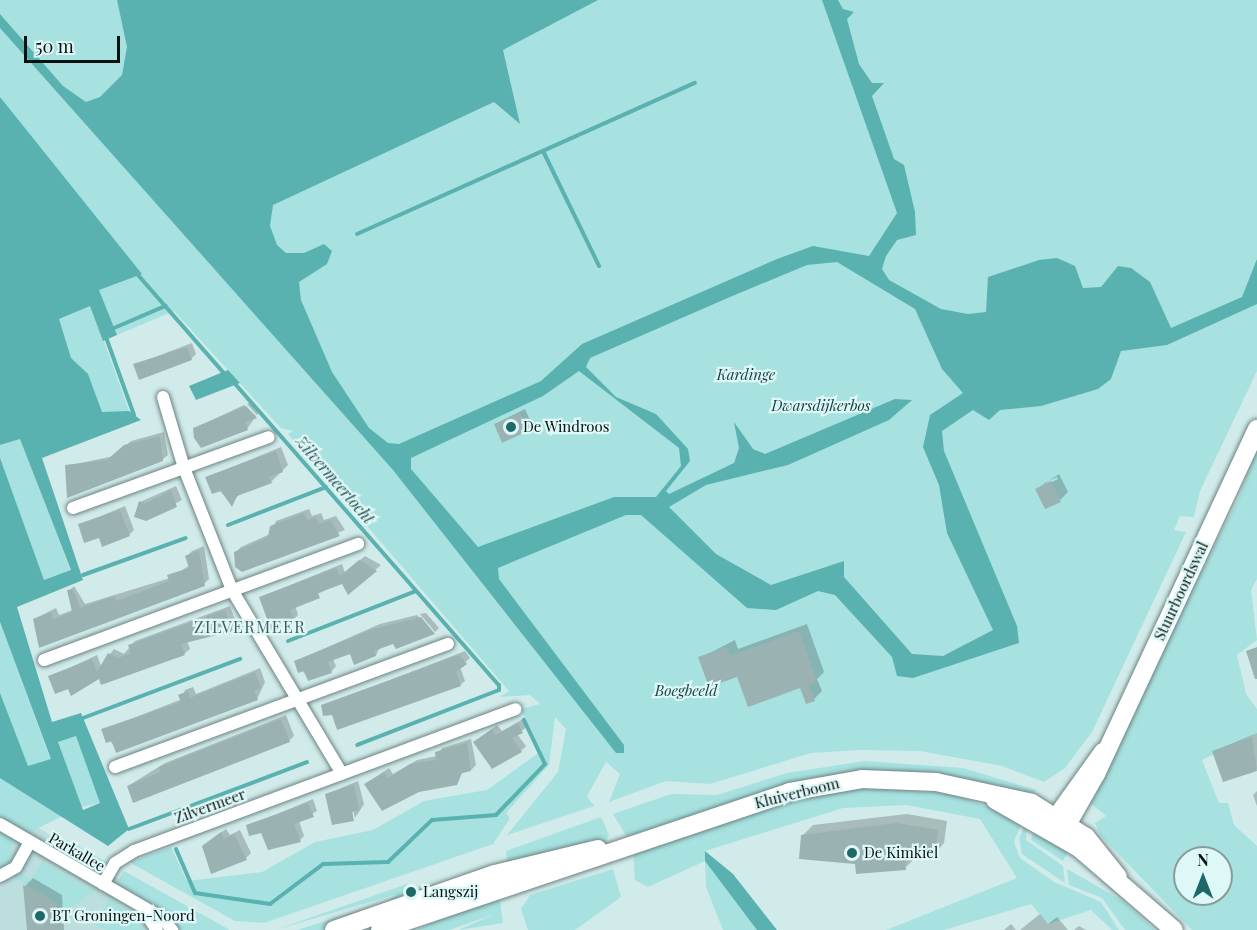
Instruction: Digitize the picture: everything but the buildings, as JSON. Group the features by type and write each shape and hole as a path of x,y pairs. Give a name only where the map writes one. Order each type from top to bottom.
{"main road":[{"name":"Stuurboordswal","path":"1060,824 1103,752 1257,429"},
{"name":"Kluiverboom","path":"380,930 619,848 837,782 911,780 1025,801 1060,824 1174,930"},
{"name":"Kluiverboom","path":"334,930 505,871 619,848"}],"street":[{"path":"163,397 184,468 232,590 294,701 342,774"},
{"path":"73,508 269,436"},
{"path":"44,660 357,544"},
{"path":"115,767 448,644"},
{"name":"Zilvermeer","path":"103,884 115,863 134,851 515,709"},
{"name":"Parkallee","path":"0,824 139,905 172,930"},
{"path":"0,876 16,867 30,843"},
{"name":"Parkallee","path":"139,905 157,930"}],"shaded area":[{"path":"117,0 598,0 503,50 520,124 494,102 273,205 270,226 277,245 286,253 304,253 324,244 332,251 327,264 299,282 301,300 332,372 369,428 388,443 399,444 541,381 582,344 777,259 813,246 869,256 897,213 822,0 838,0 843,9 854,12 847,19 859,64 872,83 884,83 872,96 894,159 904,165 915,212 916,235 897,240 886,256 882,269 889,280 941,309 968,314 986,312 988,277 1039,260 1057,258 1075,266 1083,288 1101,287 1118,266 1131,268 1150,282 1171,328 1242,297 1257,259 1257,304 1167,345 1121,351 1111,379 1098,389 1041,406 1000,410 989,420 973,410 942,431 944,451 1017,626 1019,643 913,678 897,676 892,657 835,595 818,591 776,610 747,608 641,515 626,515 498,568 499,579 624,745 624,753 616,753 393,470 0,28 0,14 63,86 86,102 100,97 122,75 127,47","holes":["837,262 915,309 942,369 963,393 930,415 923,447 939,485 947,533 993,630 943,656 912,654 844,577 844,561 771,585 716,554 669,507 706,485 788,465 889,420 912,400 895,399 765,454 753,449 734,422 739,448 734,463 669,494 666,491 690,461 688,449 656,414 616,397 586,367 590,358 730,297 807,265","579,371 679,448 681,466 656,497 614,497 478,547 411,469 411,458 543,396"]},
{"path":"0,97 142,274 99,290 117,335 103,341 90,306 59,319 71,358 88,374 102,412 129,411 141,420 42,458 83,580 17,607 52,722 81,713 129,829 108,846 0,778 0,693 28,766 51,759 0,622 0,458 44,580 71,570 20,439 0,445","holes":["76,736 100,803 83,810 58,742"]},
{"path":"228,370 240,383 196,400 189,386"},
{"path":"0,803 162,907 153,930 0,930"},
{"path":"705,851 733,874 777,930 757,930 705,861"}],"green space":[{"name":"Kardinge","path":"0,0 1257,0 1257,371 1200,491 1194,517 1180,516 1174,530 1186,532 1092,732 1065,768 1044,782 1002,766 920,751 860,750 811,753 710,784 666,781 609,802 620,774 606,762 587,796 594,806 507,835 558,772 566,729 555,717 549,765 506,813 510,818 493,844 264,923 235,921 129,862 171,847 187,881 262,872 315,842 373,830 424,801 487,790 541,751 521,709 540,704 530,695 500,697 509,691 288,434 293,431 281,428 174,311 117,335 112,322 99,327 129,411 23,446 71,571 0,598"},
{"path":"1257,449 1257,579 1251,590 1257,640 1237,655 1246,694 1257,709 1257,733 1202,760 1219,803 1228,803 1234,825 1257,846 1257,930 1192,930 1100,835 1095,823 1106,816 1087,800 1239,497"},
{"path":"0,622 49,755 71,778 58,742 76,736 101,803 81,807 12,841 9,863 0,866"},
{"path":"865,761 963,768 1036,790 1031,799 935,775 672,822 627,837 613,814 671,794 717,795 787,773"},
{"path":"857,788 949,793 1023,819 1014,842 1020,858 1054,882 1101,902 1119,930 1112,930 1091,910 1048,924 1031,904 944,930 886,930 1017,878 980,819 906,805 843,808 705,851 757,930 723,930 706,887 705,861 648,887 635,880 633,853 794,799"},
{"path":"601,817 609,835 606,842 508,866 506,851"},
{"path":"1027,821 1026,840 1063,866 1065,883 1022,854 1019,838"},
{"path":"1035,825 1071,847 1063,861 1031,840"},
{"path":"64,838 108,863 90,870 57,851"},
{"path":"42,862 87,888 95,890 58,919 57,903 14,877 19,873 31,879"},
{"path":"613,869 621,897 575,930 528,930 521,909 530,895"},
{"path":"1067,869 1123,901 1155,930 1125,930 1102,898 1069,885"},
{"path":"124,871 230,930 176,930 163,911 117,882"},
{"path":"407,884 411,893 390,906 322,930 297,930 387,902 397,894 275,930"},
{"path":"499,893 503,923 458,930 495,914 449,930 417,930"},
{"path":"109,899 133,914 143,930 106,930 95,924"}],"waterway":[{"path":"357,234 695,83"},
{"path":"543,151 599,266"},
{"name":"Zilvermeertocht","path":"138,275 223,372"},
{"path":"114,328 165,306"},
{"path":"107,340 134,415"},
{"path":"236,385 499,685 499,690 357,745"},
{"path":"228,525 326,487"},
{"path":"83,575 186,538"},
{"path":"288,641 416,591"},
{"path":"83,718 240,659"},
{"path":"176,849 195,893 270,904 323,864 388,862 432,820 496,815 545,764 524,720"},
{"path":"129,829 307,762"}],"place":[{"name":"De Windroos","path":"511,427"},
{"name":"De Kimkiel","path":"852,853"},
{"name":"Langszij","path":"411,892"},
{"name":"BT Groningen-Noord","path":"40,916"}],"district":[{"name":"ZILVERMEER","path":"250,627"}],"park label":[{"name":"Dwarsdijkerbos","path":"821,406"},
{"name":"Boegbeeld","path":"686,691"}]}
